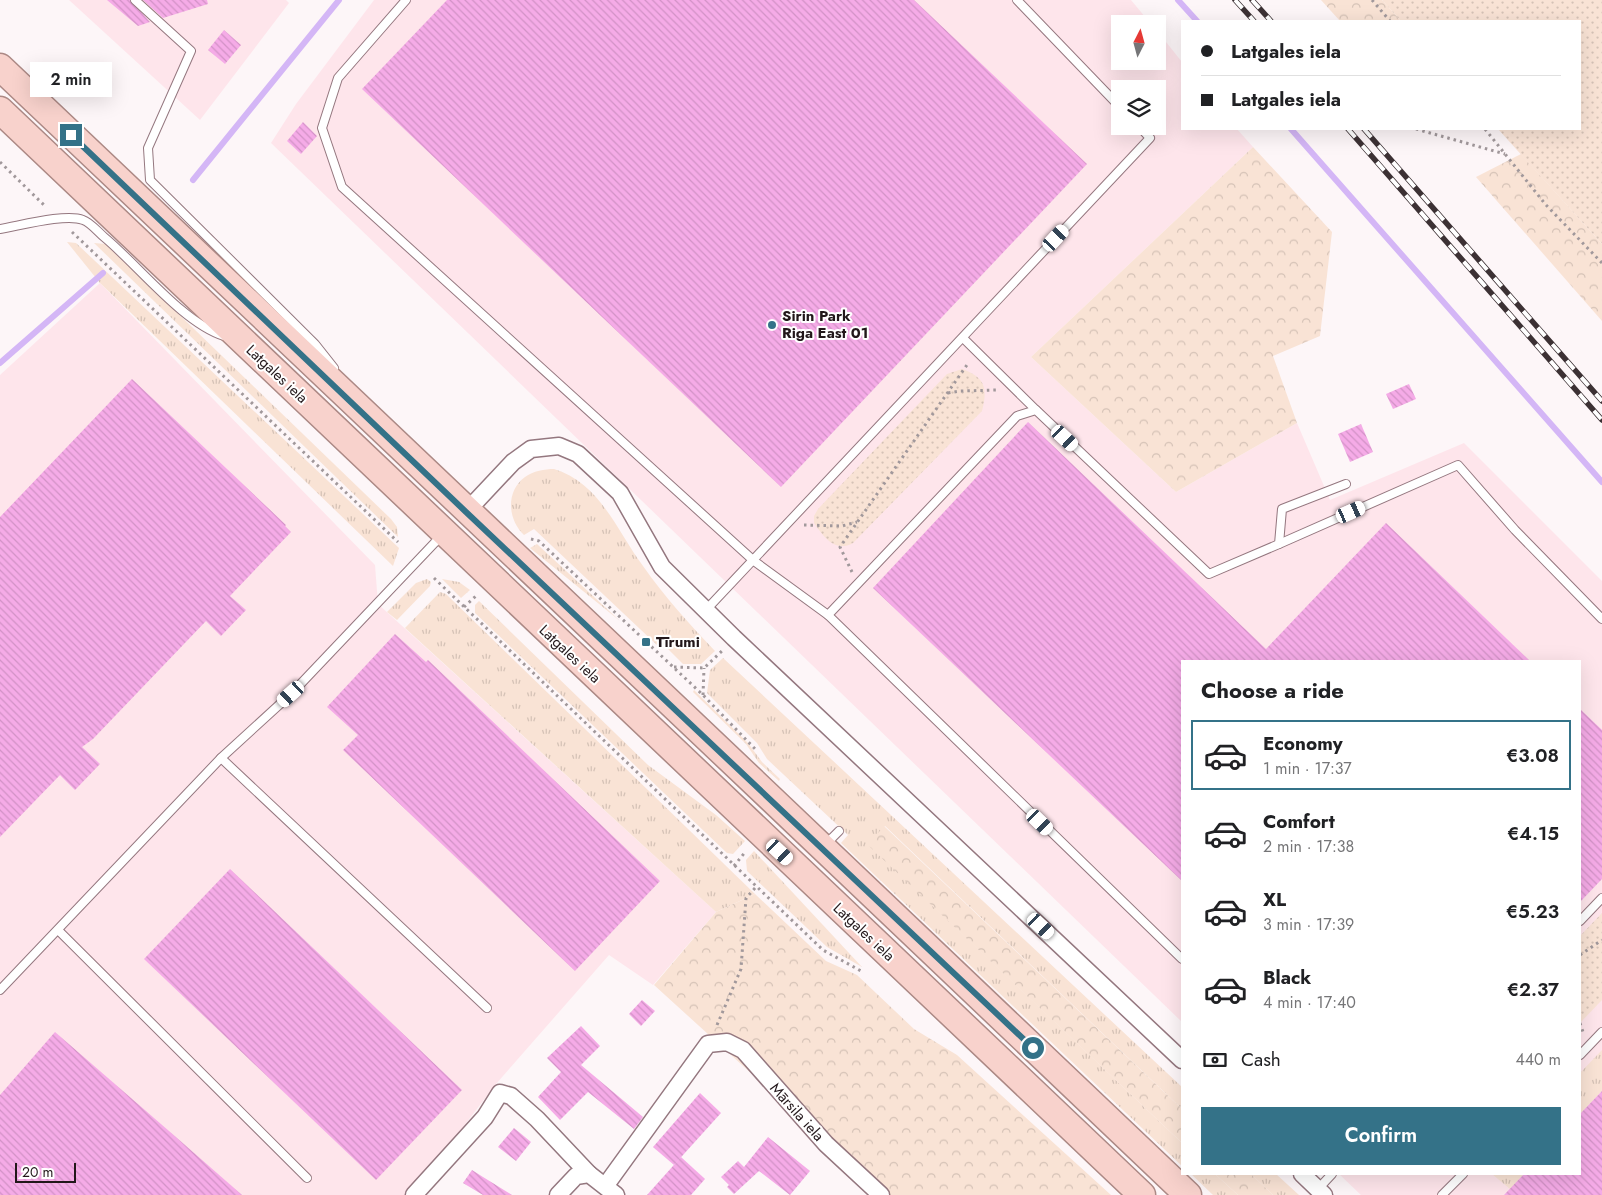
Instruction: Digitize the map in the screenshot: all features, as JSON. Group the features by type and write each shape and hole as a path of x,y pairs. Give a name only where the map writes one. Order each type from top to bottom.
{"highway":[{"name":"Latgales iela","path":"0,67 466,512 831,839 1188,1195"},
{"name":"Latgales iela","path":"5,117 1142,1195"},
{"path":"444,534 466,512"}],"street":[{"path":"466,512 513,462 532,449 559,446 578,454 620,493 662,567 705,611 1181,1059"},
{"name":"Mārsila iela","path":"708,1044 726,1042 743,1050 826,1144 880,1195"},
{"path":"414,1195 485,1117 500,1093 511,1096 589,1174 611,1190 708,1044"},
{"path":"558,1195 576,1176 589,1174"},
{"path":"1303,1175 1321,1192"}],"lane":[{"name":"Latgales iela","path":"135,0 192,51 148,148 150,180 316,344 334,368 342,393"},
{"path":"406,0 338,78 322,128 342,187 754,561 828,615 1181,957"},
{"path":"1018,0 1111,98"},
{"path":"705,611 1150,138 1147,135"},
{"path":"0,229 57,218 83,219 114,244 184,311 213,332 241,340"},
{"path":"963,338 1015,390 1210,574 1458,465 1515,530 1602,619"},
{"path":"828,615 1017,416 1036,410"},
{"path":"1279,544 1282,509 1346,484"},
{"path":"0,990 221,758 291,694 444,534"},
{"path":"221,758 487,1008"},
{"path":"1581,920 1602,898"},
{"path":"58,930 307,1178"},
{"path":"1581,1054 1602,1032"},
{"path":"1321,1192 1331,1175"},
{"path":"1442,1195 1462,1175"}],"path":[{"path":"1372,0 1389,20"},
{"path":"1420,130 1505,154"},
{"path":"1486,130 1546,205 1602,263"},
{"path":"0,162 36,196"},
{"path":"84,243 398,542"},
{"path":"858,584 840,547 948,393 975,351"},
{"path":"948,393 1015,390"},
{"path":"788,524 842,526 858,522"},
{"path":"528,543 531,539 539,540 703,695 753,744 760,756"},
{"path":"434,578 823,950 861,970"},
{"path":"464,607 477,595"},
{"path":"703,695 704,668 734,638"},
{"path":"673,667 704,668"},
{"path":"734,866 752,845"},
{"path":"708,1044 741,969 746,898 756,887"},
{"path":"1581,954 1602,940"}],"shaded area":[{"path":"69,0 286,0 289,3 200,120"},
{"path":"374,0 1131,0 1144,15 1111,15 1111,70 1166,70 1166,42 1181,61 1181,130 1238,130 1253,147 1031,357 1176,492 1297,423 1330,500 1464,443 1602,581 1602,1195 1361,1195 1340,1175 1581,1175 1581,660 1181,660 1181,1021 271,143 296,104"},
{"path":"100,283 375,565 378,604 716,912 653,985 609,955 496,1084 411,1195 0,1195 0,375"}],"green space":[{"path":"1321,0 1382,0 1400,20 1339,20"},
{"path":"1382,0 1602,0 1602,244 1499,130 1581,130 1581,20 1400,20"},
{"path":"1253,147 1332,232 1320,336 1273,356 1297,423 1176,492 1031,357"},
{"path":"1521,154 1602,244 1602,321 1476,177"},
{"path":"67,242 76,243 399,548 393,566 100,283"},
{"path":"94,243 106,244 391,519 397,527 398,537"},
{"path":"962,369 976,376 983,384 985,396 982,411 853,543 841,546 830,542 814,523 814,516 818,509 947,374"},
{"path":"547,469 554,469 584,485 596,497 651,577 687,621 715,651 701,664 683,664 663,644 658,646 534,529 524,535 519,529 512,514 511,506 514,490 528,475"},
{"path":"537,544 620,621 530,548"},
{"path":"427,579 431,582 430,586 397,620 387,612 416,583"},
{"path":"442,579 459,582 470,590 461,598"},
{"path":"440,592 446,594 755,894 716,912 405,628"},
{"path":"479,601 648,765 716,815 745,841 733,854 727,853 475,613 475,605"},
{"path":"723,658 1181,1086 1181,1108 885,826 869,845 1181,1142 1181,1165 841,843 848,835 767,759 757,743 707,693 710,670"},
{"path":"694,690 748,743 762,762 780,779 779,781 759,763 746,744 693,692"},
{"path":"884,826 1181,1108 1181,1142 868,845"},
{"path":"754,851 862,967 827,947 747,871 746,860"},
{"path":"755,894 826,961 857,975 914,1029 957,1055 1111,1195 885,1195 654,985 716,912"},
{"path":"1602,913 1602,1000 1581,1022 1581,935"},
{"path":"1602,1050 1602,1091 1581,1113 1581,1072"},
{"path":"1192,1175 1216,1175 1238,1195 1213,1195"},
{"path":"1216,1175 1252,1175 1273,1195 1238,1195"},
{"path":"1252,1175 1277,1175 1299,1195 1273,1195"},
{"path":"1493,1175 1523,1175 1510,1189"}],"building":[{"path":"107,0 130,0 150,22 138,26"},
{"path":"143,0 207,0 208,4 163,18"},
{"name":"Sirin Park Riga East 01","path":"447,0 914,0 1087,164 781,487 362,89"},
{"path":"224,30 241,45 225,64 208,50"},
{"path":"303,122 317,136 301,154 287,141"},
{"path":"132,379 286,525 291,532 230,596 246,610 221,636 206,621 93,739 82,747 100,764 75,790 60,775 0,837 0,517"},
{"path":"1409,384 1416,399 1393,409 1386,394"},
{"path":"1028,422 1266,649 1386,523 1529,660 1181,660 1181,880 873,588"},
{"path":"1361,424 1373,452 1350,462 1338,434"},
{"path":"395,634 426,662 428,660 660,881 575,971 343,750 358,735 327,707"},
{"path":"1581,710 1602,730 1602,879 1581,901"},
{"path":"230,869 462,1090 376,1180 144,959"},
{"path":"642,1000 655,1011 641,1026 629,1014"},
{"path":"581,1026 600,1046 581,1065 643,1117 634,1129 588,1092 560,1120 538,1097 561,1072 547,1058"},
{"path":"55,1032 242,1195 0,1195 0,1095"},
{"path":"1602,1091 1602,1195 1504,1195 1523,1175 1581,1175 1581,1113"},
{"path":"700,1093 721,1113 674,1165 653,1147"},
{"path":"514,1128 531,1142 516,1161 498,1147"},
{"path":"768,1137 810,1171 790,1195 759,1171 734,1194 721,1177 738,1161 744,1167"},
{"path":"681,1157 705,1179 691,1195 647,1195"},
{"path":"472,1170 512,1195 483,1195 463,1183"}],"waterway":[{"path":"193,180 339,0"},
{"path":"1178,0 1196,20"},
{"path":"1292,130 1602,482"},
{"path":"0,363 103,273"}],"railway":[{"path":"1235,0 1253,20"},
{"path":"1252,0 1270,20"},
{"path":"1349,130 1602,420"},
{"path":"1365,130 1602,401"}],"place":[{"name":"Sirin Park Riga East 01","path":"772,325"},
{"name":"Tīrumi","path":"646,642"}],"route":[{"path":"71,135 466,512 810,835 1033,1048"}]}
